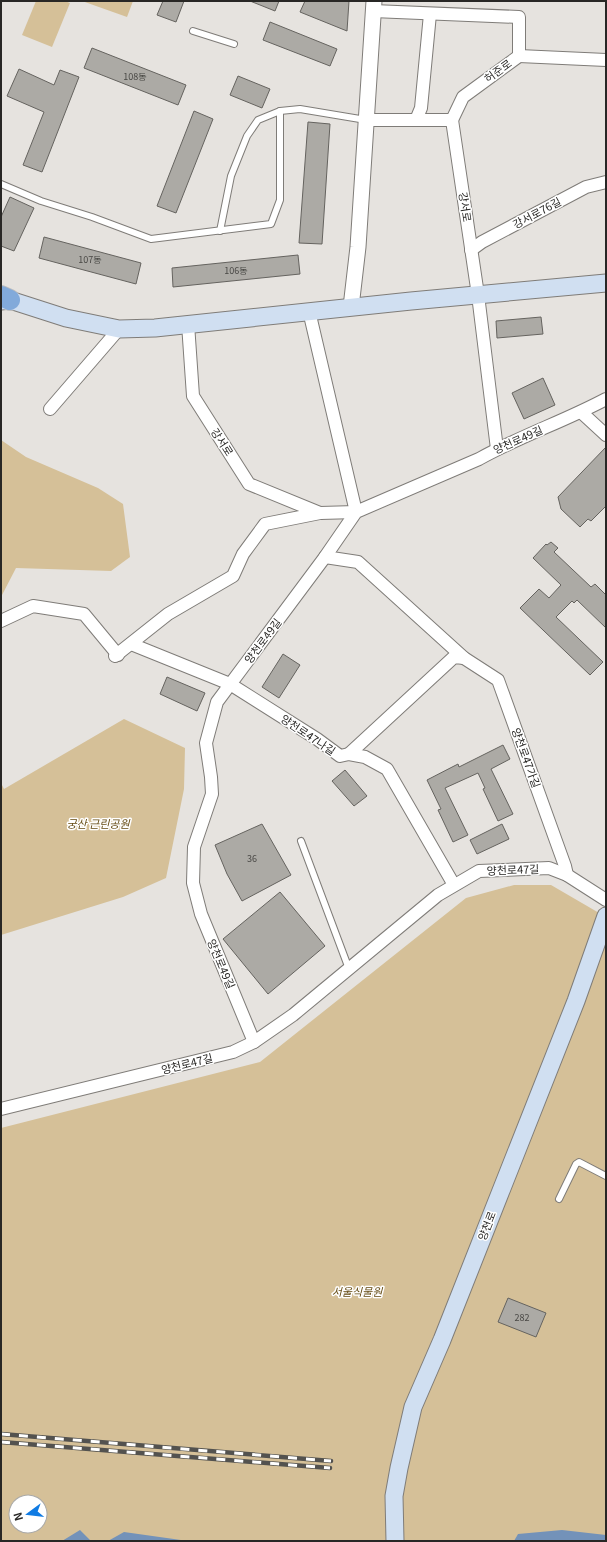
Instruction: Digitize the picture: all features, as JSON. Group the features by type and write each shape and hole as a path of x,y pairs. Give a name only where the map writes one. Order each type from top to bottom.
{"main road":[{"path":"3,297 66,318 119,329 155,328 309,311 606,283"},
{"name":"양천로","path":"395,1541 394,1496 399,1468 414,1407 576,1001 606,916"}],"street":[{"name":"허준로","path":"351,307 358,247 373,6 430,14 519,18 519,56 463,97 452,120"},
{"path":"416,120 421,108 430,14"},
{"path":"519,56 606,60"},
{"path":"366,120 452,120"},
{"name":"강서로","path":"452,120 478,295 497,449"},
{"name":"강서로76길","path":"471,250 482,242 586,188 606,182"},
{"path":"1,620 33,606 84,614 117,655 168,614 233,576 243,554 265,524 320,513 356,512 309,311"},
{"name":"강서로","path":"188,324 193,396 249,484 320,513"},
{"path":"50,410 119,329"},
{"name":"양천로49길","path":"254,1042 201,914 193,883 194,847 212,794 206,742 217,702 325,557 356,512 479,459 497,449 581,412 606,399"},
{"path":"581,412 606,435"},
{"name":"양천로47가길","path":"325,557 358,562 464,658 498,680 567,875"},
{"name":"양천로47나길","path":"131,644 230,684 317,739 340,756 349,754 365,757 387,769 454,885"},
{"path":"349,754 454,657 464,658"},
{"name":"양천로47길","path":"1,1109 233,1052 254,1042 293,1015 438,895 479,871 549,868 567,875 606,900"}],"lane":[{"path":"193,31 234,44"},
{"path":"220,231 231,176 247,136 258,120 280,111 300,109 366,120"},
{"path":"1,184 41,201 92,217 151,239 271,224 280,200 280,111"},
{"path":"301,841 349,969"},
{"path":"559,1199 576,1164 579,1162 606,1176"}],"green space":[{"path":"36,1 65,1 70,3 52,47 22,35"},
{"path":"82,1 133,1 127,17"},
{"path":"1,440 26,457 98,488 123,504 130,557 111,571 16,568 1,597"},
{"name":"궁산 근린공원","path":"124,719 185,748 184,789 166,878 123,897 1,935 1,783 4,789"},
{"name":"서울식물원","path":"514,885 551,885 606,917 606,1541 1,1541 1,1128 260,1062 466,898"}],"water":[{"path":"80,1530 91,1541 62,1541"},
{"path":"562,1530 606,1535 606,1541 514,1541 518,1534"},
{"path":"124,1532 188,1541 108,1541"}],"building":[{"path":"163,1 184,1 176,22 157,15"},
{"path":"250,1 279,1 275,11"},
{"path":"305,1 349,1 347,31 300,12"},
{"path":"270,22 337,49 330,66 263,40"},
{"path":"92,48 186,85 178,105 84,68"},
{"path":"19,69 54,85 60,70 79,77 42,172 23,165 44,112 7,96"},
{"path":"238,76 270,89 262,108 230,95"},
{"path":"194,111 213,119 176,213 157,206"},
{"path":"308,122 330,124 322,244 299,243"},
{"path":"10,197 34,208 14,251 1,246 1,217"},
{"path":"44,237 141,263 136,284 39,258"},
{"path":"298,255 300,274 173,287 172,268"},
{"path":"541,317 543,334 497,338 496,321"},
{"path":"543,378 555,405 524,419 512,393"},
{"path":"606,447 606,506 591,521 588,519 580,527 561,509 558,497"},
{"path":"551,542 558,548 554,552 591,587 595,584 606,595 606,628 577,600 574,603 572,601 556,617 603,662 590,675 520,608 539,589 549,598 561,585 533,558 546,544 547,545"},
{"path":"283,654 300,665 279,698 262,687"},
{"path":"167,677 205,693 197,711 160,694"},
{"path":"503,745 510,759 491,769 513,814 498,821 483,789 485,788 478,773 445,788 468,835 453,842 438,810 441,809 427,780 458,764 459,767"},
{"path":"345,770 367,796 354,806 332,781"},
{"path":"262,824 291,875 242,901 227,874 215,845"},
{"path":"502,824 509,839 477,854 470,840"},
{"path":"280,892 325,946 268,994 223,939"},
{"path":"508,1298 546,1313 536,1337 498,1322"}],"railway":[{"path":"1,1434 331,1461"},
{"path":"1,1442 330,1468"}]}
